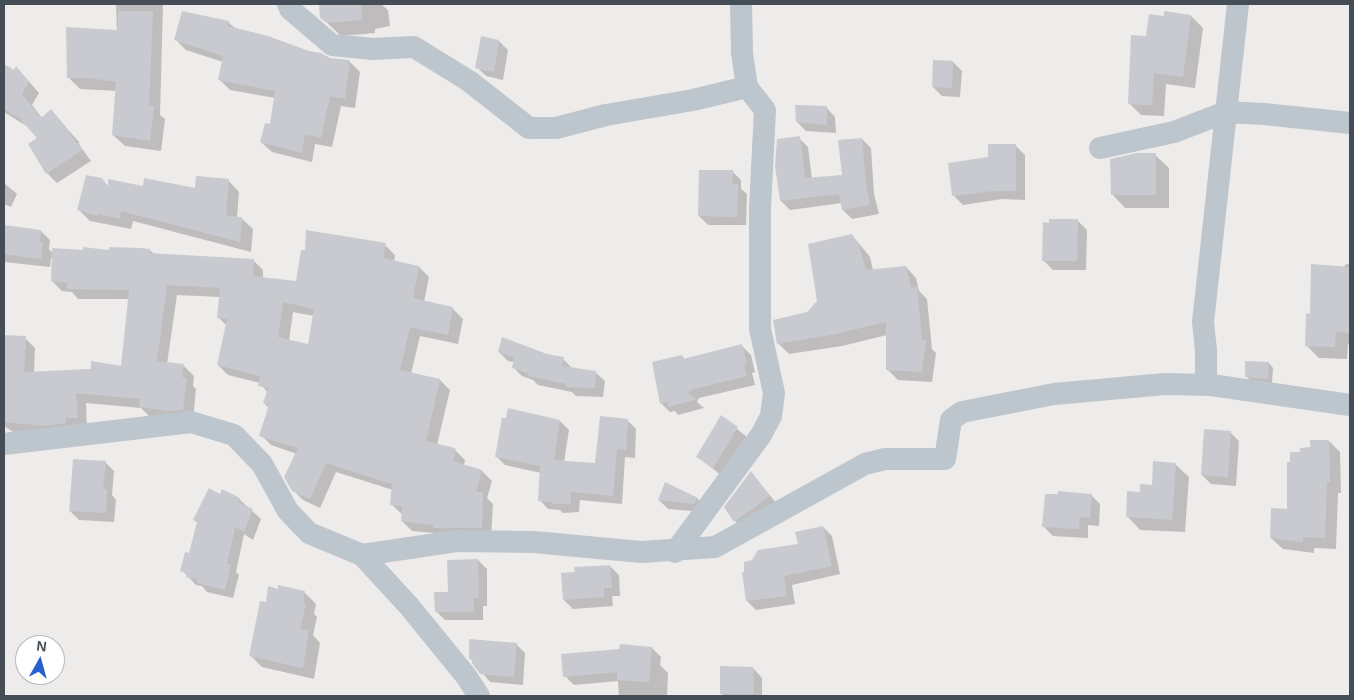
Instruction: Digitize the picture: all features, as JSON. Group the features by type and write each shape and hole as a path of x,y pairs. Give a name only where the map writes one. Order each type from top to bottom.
{"street":[{"path":"288,4 290,9 332,44 373,49 414,47 469,81 529,128 556,128 606,115 693,100 747,87"},
{"path":"675,552 761,435 771,416 774,393 760,329 760,208 766,110 747,87 742,54 742,4"},
{"path":"1204,385 1206,350 1203,322 1238,4"},
{"path":"1100,148 1174,132 1226,112 1350,123"},
{"path":"362,555 457,541 534,542 641,552 675,552 716,548 865,464 885,459 945,460 951,420 962,412 1054,394 1165,384 1204,385 1350,405"},
{"path":"4,444 191,422 234,435 262,464 288,511 309,533 362,555 409,606 466,676 479,696"}],"building":[{"path":"319,4 361,4 362,20 327,23 320,18"},
{"path":"118,11 153,11 149,106 154,106 150,141 112,135 116,82 89,78 67,78 66,27 118,30"},
{"path":"182,11 229,21 228,26 268,36 309,51 321,53 330,58 350,60 345,99 330,96 321,138 305,134 302,153 260,142 265,123 270,124 275,91 218,80 223,56 174,40"},
{"path":"1164,11 1191,15 1183,77 1154,73 1152,105 1128,104 1131,35 1146,36 1149,14 1164,16"},
{"path":"481,36 499,40 494,72 475,68"},
{"path":"933,60 953,61 952,88 932,87"},
{"path":"4,64 14,70 16,66 29,82 22,94 41,118 51,109 82,150 46,174 28,144 37,138 19,118 4,109"},
{"path":"795,105 827,106 827,125 796,122"},
{"path":"800,136 805,178 842,175 838,140 862,138 870,205 842,210 839,194 780,201 775,166 777,139"},
{"path":"988,144 1016,144 1016,191 993,191 952,196 948,163 988,157"},
{"path":"1137,153 1156,153 1156,195 1111,195 1110,159"},
{"path":"699,170 733,170 732,184 738,184 737,217 698,216"},
{"path":"86,175 102,178 108,186 108,179 143,186 144,178 195,188 196,176 229,179 226,216 242,217 240,242 121,211 120,219 98,214 97,216 77,210"},
{"path":"1049,219 1078,219 1077,261 1042,261 1043,222 1049,223"},
{"path":"4,225 41,230 40,242 43,242 41,259 4,254"},
{"path":"306,230 386,243 383,258 419,266 413,298 453,307 448,335 410,327 400,370 440,379 426,441 456,449 453,461 482,470 476,492 483,492 482,528 433,528 433,525 401,521 402,506 390,505 392,484 326,463 310,499 292,491 284,477 298,448 259,436 269,405 263,403 268,388 258,386 260,376 217,365 227,319 217,318 220,288 167,285 157,361 184,364 182,377 187,378 183,410 169,411 139,407 140,399 76,393 78,418 65,418 66,423 43,426 4,422 4,335 26,336 24,372 91,369 91,361 121,366 129,290 67,289 67,283 51,281 52,248 83,250 83,247 109,250 109,247 141,248 150,249 150,253 254,259 253,276 296,281 301,250 305,250","holes":["283,302 314,309 308,344 278,337"]},
{"path":"852,234 859,245 866,270 906,266 911,288 917,287 922,340 926,341 922,372 886,370 886,322 831,335 777,344 773,320 807,312 817,301 808,244"},
{"path":"1311,264 1350,267 1350,333 1336,332 1335,347 1305,346 1306,313 1310,314"},
{"path":"502,337 547,354 564,357 562,366 596,371 595,388 566,387 566,384 528,376 528,373 512,368 514,357 498,352"},
{"path":"742,344 747,363 744,364 747,376 690,390 691,392 687,393 697,399 668,407 668,402 660,404 652,362 682,355 683,359"},
{"path":"1245,361 1269,362 1268,379 1245,377"},
{"path":"508,408 560,420 554,460 595,463 600,416 628,419 626,450 617,449 613,496 571,492 571,504 553,504 553,502 538,501 540,466 495,457 502,418 506,418"},
{"path":"721,415 738,427 713,468 696,457"},
{"path":"1204,429 1231,431 1228,477 1201,475"},
{"path":"1310,440 1329,440 1330,482 1327,482 1325,538 1303,537 1303,542 1270,538 1271,508 1287,509 1287,462 1290,462 1290,452 1300,452 1300,448 1310,447"},
{"path":"73,459 106,461 103,489 107,489 106,513 69,511"},
{"path":"1153,461 1176,463 1172,520 1126,517 1127,491 1140,492 1140,484 1152,485"},
{"path":"751,471 770,496 734,522 724,507"},
{"path":"665,482 698,498 694,504 658,500"},
{"path":"209,488 220,494 222,489 240,498 238,502 253,509 244,532 235,527 227,564 231,565 225,590 197,583 197,579 186,577 187,573 180,571 185,552 189,553 197,522 193,520"},
{"path":"1058,491 1092,494 1090,518 1080,517 1079,529 1042,527 1045,494 1058,494"},
{"path":"823,526 832,566 784,576 787,596 746,601 742,573 744,572 744,562 752,560 758,550 798,544 795,532"},
{"path":"478,559 479,598 474,598 474,612 435,612 434,592 448,592 447,560"},
{"path":"610,565 612,588 604,588 604,597 563,600 561,573 575,572 574,567"},
{"path":"278,585 305,591 303,603 306,604 300,629 309,630 303,668 249,656 260,601 266,602 268,586 278,589"},
{"path":"469,639 517,643 514,677 480,674 472,663 473,659 469,659"},
{"path":"620,644 652,647 649,682 617,680 617,672 563,677 561,654 619,649"},
{"path":"720,666 753,667 754,694 720,694"}]}
